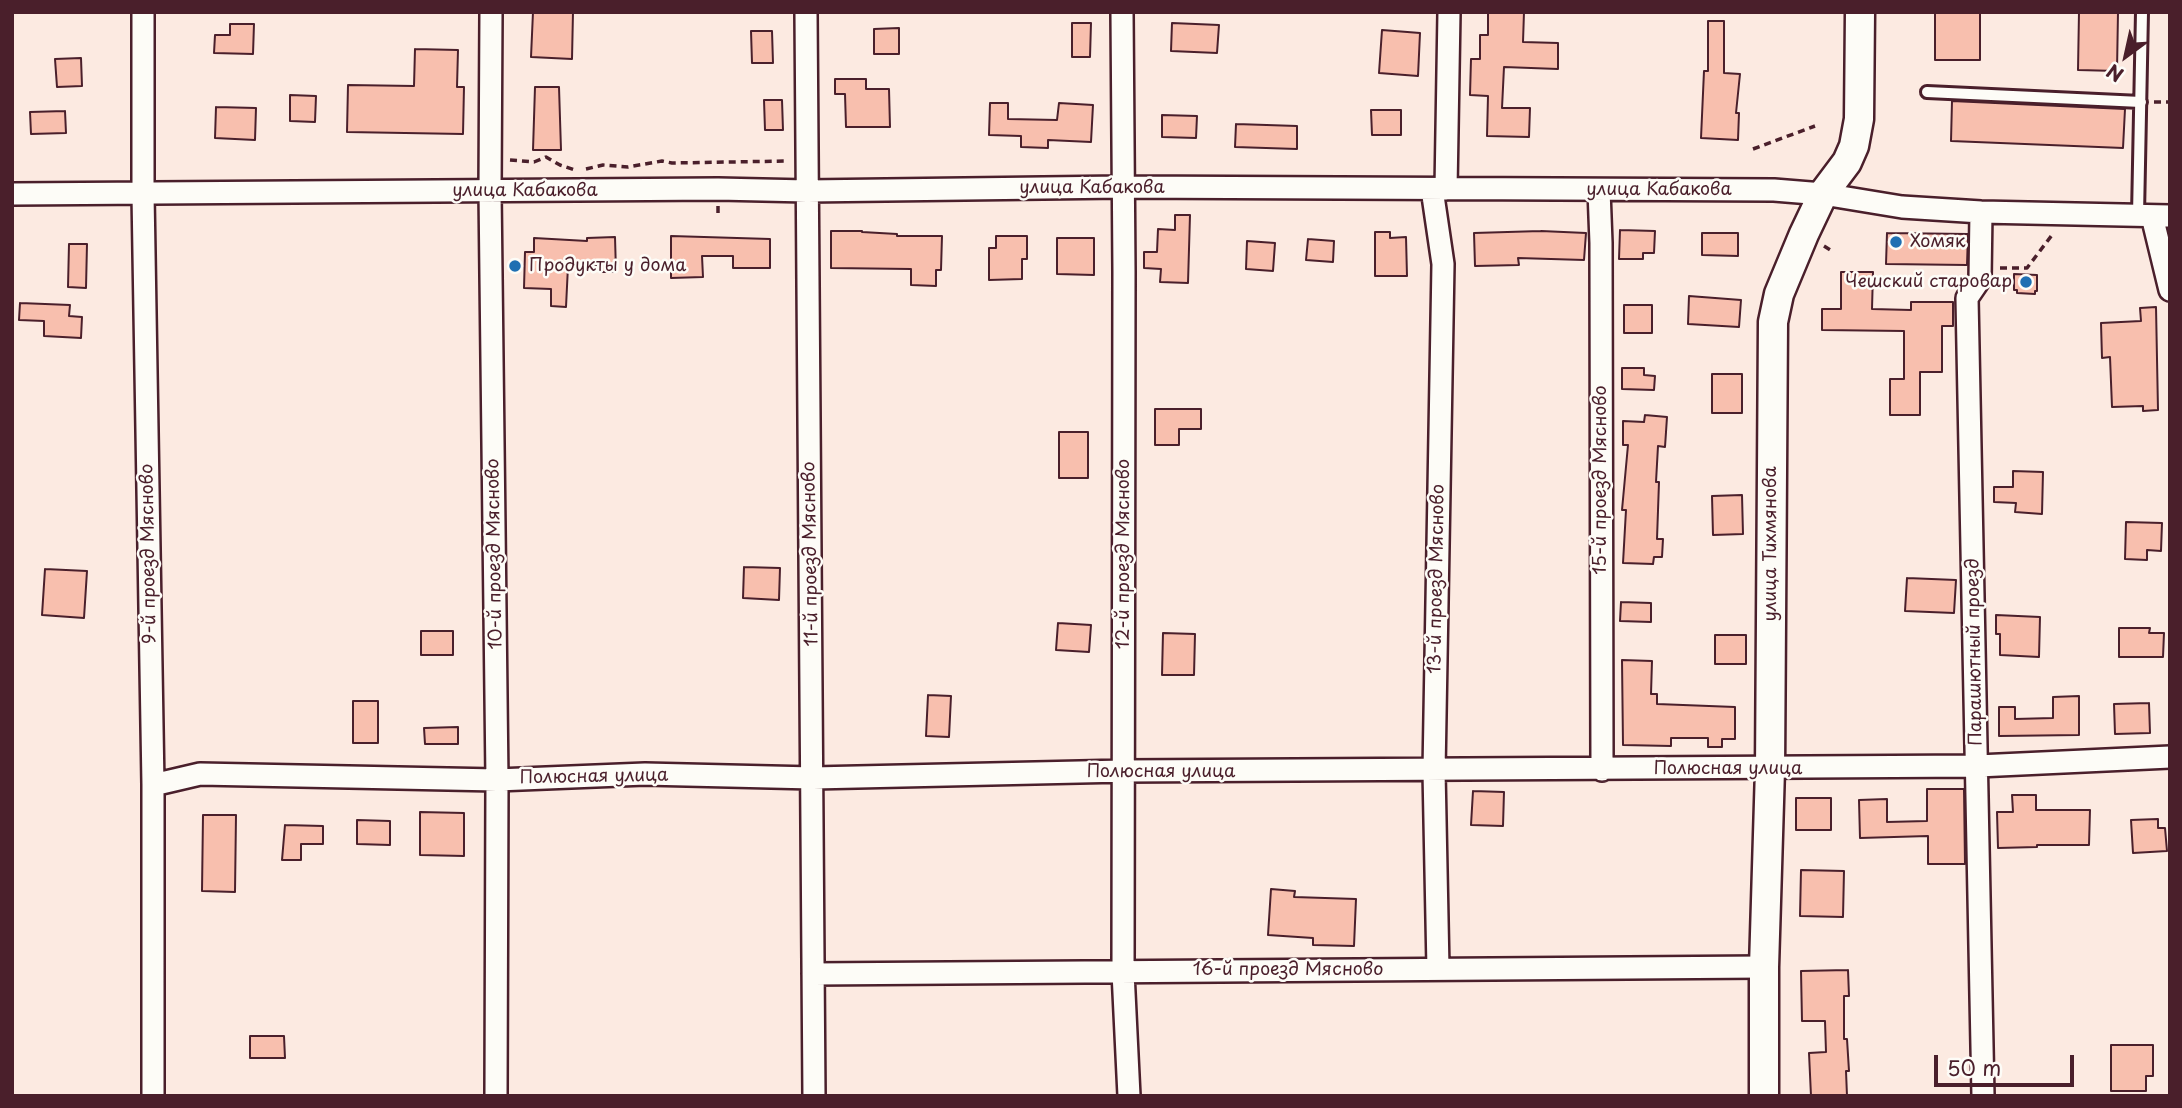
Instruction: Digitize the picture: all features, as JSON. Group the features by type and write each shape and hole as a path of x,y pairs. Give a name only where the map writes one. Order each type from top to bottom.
{"street":[{"name":"9-й проезд Мясново","path":"144,12 143,194 153,785 153,1096"},
{"name":"10-й проезд Мясново","path":"491,12 490,191 497,780 496,1096"},
{"name":"11-й проезд Мясново","path":"806,12 814,1096"},
{"name":"12-й проезд Мясново","path":"1122,12 1123,972 1129,1096"},
{"name":"13-й проезд Мясново","path":"1438,969 1434,771 1443,264 1439,189 1449,12"},
{"name":"улица Тихмянова","path":"1764,1096 1764,967 1770,769 1773,322 1779,294 1804,234 1823,194 1847,162 1854,146 1859,119 1860,12"},
{"name":"улица Кабакова","path":"12,194 1122,187 1774,190 1823,194 1902,207 1980,212 2153,216"},
{"name":"15-й проезд Мясново","path":"1599,190 1602,770"},
{"name":"Парашютный проезд","path":"1980,212 1980,279 1967,298 1983,1096"},
{"path":"2153,216 2170,290"},
{"name":"Полюсная улица","path":"153,785 200,775 497,780 645,774 813,778 1124,771 1978,766 2170,757"},
{"name":"16-й проезд Мясново","path":"813,974 1764,967"}],"lane":[{"path":"2142,12 2141,102 2153,216"},
{"path":"1927,92 2141,102"}],"path":[{"path":"1753,149 1815,126"},
{"path":"491,159 534,162 546,157 560,165 578,170 603,165 628,167 662,161 807,160"},
{"path":"1980,267 2027,268 2052,235"}],"building":[{"path":"533,12 573,12 572,59 531,57"},
{"path":"1488,12 1524,12 1523,42 1558,43 1558,69 1504,67 1502,108 1530,108 1529,137 1487,136 1488,96 1470,95 1471,59 1480,59 1480,35 1488,35"},
{"path":"1935,12 1980,12 1980,60 1935,60"},
{"path":"2079,12 2118,12 2117,71 2078,70"},
{"path":"1708,21 1724,21 1724,73 1740,74 1736,113 1739,113 1738,140 1701,138 1704,71 1708,71"},
{"path":"1072,23 1091,23 1090,57 1072,57"},
{"path":"1172,23 1219,25 1217,53 1171,51"},
{"path":"230,24 254,24 253,54 214,53 215,35 230,35"},
{"path":"899,28 899,54 874,54 874,29"},
{"path":"1382,30 1420,33 1418,76 1379,73"},
{"path":"751,31 772,31 773,63 752,63"},
{"path":"415,49 458,50 457,87 464,87 463,134 347,132 348,85 414,86"},
{"path":"81,58 82,86 57,87 55,59"},
{"path":"835,79 866,79 866,89 889,89 890,127 846,127 845,94 835,94"},
{"path":"535,87 559,87 561,150 533,150"},
{"path":"290,95 316,96 315,122 290,121"},
{"path":"764,100 782,100 783,130 765,130"},
{"path":"1952,101 2125,109 2123,148 1951,141"},
{"path":"990,103 1008,103 1008,119 1057,120 1059,103 1093,105 1091,142 1048,140 1048,148 1021,147 1021,136 989,135"},
{"path":"216,107 256,108 255,140 215,138"},
{"path":"1371,110 1401,110 1401,135 1372,135"},
{"path":"65,111 66,133 31,134 30,112"},
{"path":"1162,115 1197,116 1196,138 1162,137"},
{"path":"1236,124 1297,126 1297,149 1235,147"},
{"path":"1175,215 1190,215 1188,283 1160,282 1161,269 1144,268 1144,252 1157,252 1158,229 1175,230"},
{"path":"1620,230 1655,231 1654,253 1643,253 1643,259 1619,259"},
{"path":"831,231 942,236 941,270 936,270 936,286 911,285 911,269 831,268"},
{"path":"1375,232 1390,232 1390,238 1406,237 1407,276 1375,276"},
{"path":"1474,233 1586,233 1584,260 1518,258 1519,265 1475,266"},
{"path":"1702,233 1738,233 1738,256 1702,255"},
{"path":"1887,233 1968,234 1967,265 1886,264"},
{"path":"671,236 770,239 770,268 733,268 733,256 702,256 703,277 671,278"},
{"path":"996,236 1027,236 1027,259 1022,259 1022,279 989,280 989,248 996,248"},
{"path":"615,237 616,272 599,272 599,265 568,266 566,307 551,306 551,289 524,288 525,252 534,252 534,238 587,241 587,238"},
{"path":"1057,238 1094,238 1094,275 1057,274"},
{"path":"1308,239 1334,241 1333,262 1306,260"},
{"path":"1247,241 1275,243 1273,271 1246,269"},
{"path":"69,244 87,244 86,288 68,287"},
{"path":"1841,272 1873,272 1872,309 1911,310 1911,302 1953,302 1953,326 1942,326 1942,372 1920,372 1920,415 1890,415 1890,379 1904,379 1904,331 1822,330 1822,309 1841,309"},
{"name":"Чешский старовар","path":"2014,274 2037,275 2035,294 2017,293 2017,290 2014,290"},
{"path":"1689,296 1741,300 1739,327 1688,324"},
{"path":"20,303 70,305 69,316 82,317 81,338 44,336 44,321 19,320"},
{"path":"1624,305 1652,305 1652,333 1624,333"},
{"path":"2156,307 2158,410 2143,411 2143,406 2112,407 2110,357 2102,358 2101,323 2141,321 2140,308"},
{"path":"1622,368 1644,368 1644,375 1655,376 1654,390 1622,389"},
{"path":"1712,374 1742,374 1742,413 1712,413"},
{"path":"1155,409 1201,409 1201,429 1179,429 1179,445 1155,445"},
{"path":"1645,415 1667,417 1665,447 1658,446 1656,482 1659,482 1657,539 1663,539 1662,557 1654,557 1653,564 1623,563 1626,510 1622,510 1628,445 1623,445 1623,421 1644,422"},
{"path":"1059,432 1088,432 1088,478 1059,478"},
{"path":"2013,471 2043,472 2042,514 2015,512 2016,503 1994,502 1994,487 2013,487"},
{"path":"1742,495 1743,534 1713,535 1712,496"},
{"path":"2126,522 2162,523 2161,551 2147,550 2147,560 2125,559"},
{"path":"744,567 780,568 779,600 743,598"},
{"path":"45,569 87,571 84,618 42,615"},
{"path":"1907,578 1956,580 1954,613 1905,611"},
{"path":"1621,602 1651,603 1651,622 1620,621"},
{"path":"1996,615 2040,617 2039,657 2000,655"},
{"path":"1058,623 1091,625 1089,652 1056,650"},
{"path":"2119,628 2150,628 2149,633 2164,633 2163,657 2119,657"},
{"path":"421,631 453,631 453,655 421,655"},
{"path":"1163,633 1195,634 1194,675 1162,675"},
{"path":"1715,635 1746,635 1746,664 1715,664"},
{"path":"1622,660 1652,661 1651,694 1657,694 1657,704 1735,707 1735,739 1722,739 1722,747 1708,747 1708,738 1671,738 1671,746 1623,745"},
{"path":"928,695 951,696 949,737 926,736"},
{"path":"2079,696 2079,735 1999,736 1999,707 2015,707 2015,719 2053,718 2053,697"},
{"path":"353,701 378,701 378,743 353,743"},
{"path":"2149,703 2150,733 2115,734 2114,704"},
{"path":"458,727 458,744 425,744 424,728"},
{"path":"1927,789 1964,789 1965,864 1928,864 1928,836 1860,838 1859,800 1887,799 1887,822 1927,821"},
{"path":"1473,791 1504,792 1503,826 1471,825"},
{"path":"2012,795 2036,795 2036,810 2090,810 2089,845 1998,848 1997,812 2013,812"},
{"path":"1796,798 1831,798 1831,830 1796,830"},
{"path":"420,812 464,813 464,856 420,855"},
{"path":"203,815 236,815 235,892 202,891"},
{"path":"2158,819 2158,828 2165,828 2167,851 2133,853 2131,820"},
{"path":"357,820 390,821 390,845 357,844"},
{"path":"285,825 323,826 323,844 301,844 301,860 282,860"},
{"path":"1801,870 1844,871 1843,917 1800,916"},
{"path":"1271,889 1295,891 1294,897 1356,899 1354,946 1313,945 1313,938 1268,935"},
{"path":"1848,970 1849,996 1844,996 1844,1039 1847,1039 1849,1071 1846,1071 1847,1096 1811,1096 1809,1053 1826,1052 1825,1021 1802,1021 1801,971"},
{"path":"250,1036 284,1036 285,1058 250,1058"},
{"path":"2111,1045 2153,1045 2153,1076 2146,1076 2146,1091 2111,1091"}],"place":[{"name":"Хомяк","path":"1896,242"},
{"name":"Продукты у дома","path":"515,266"},
{"name":"Чешский старовар","path":"2026,282"}]}
